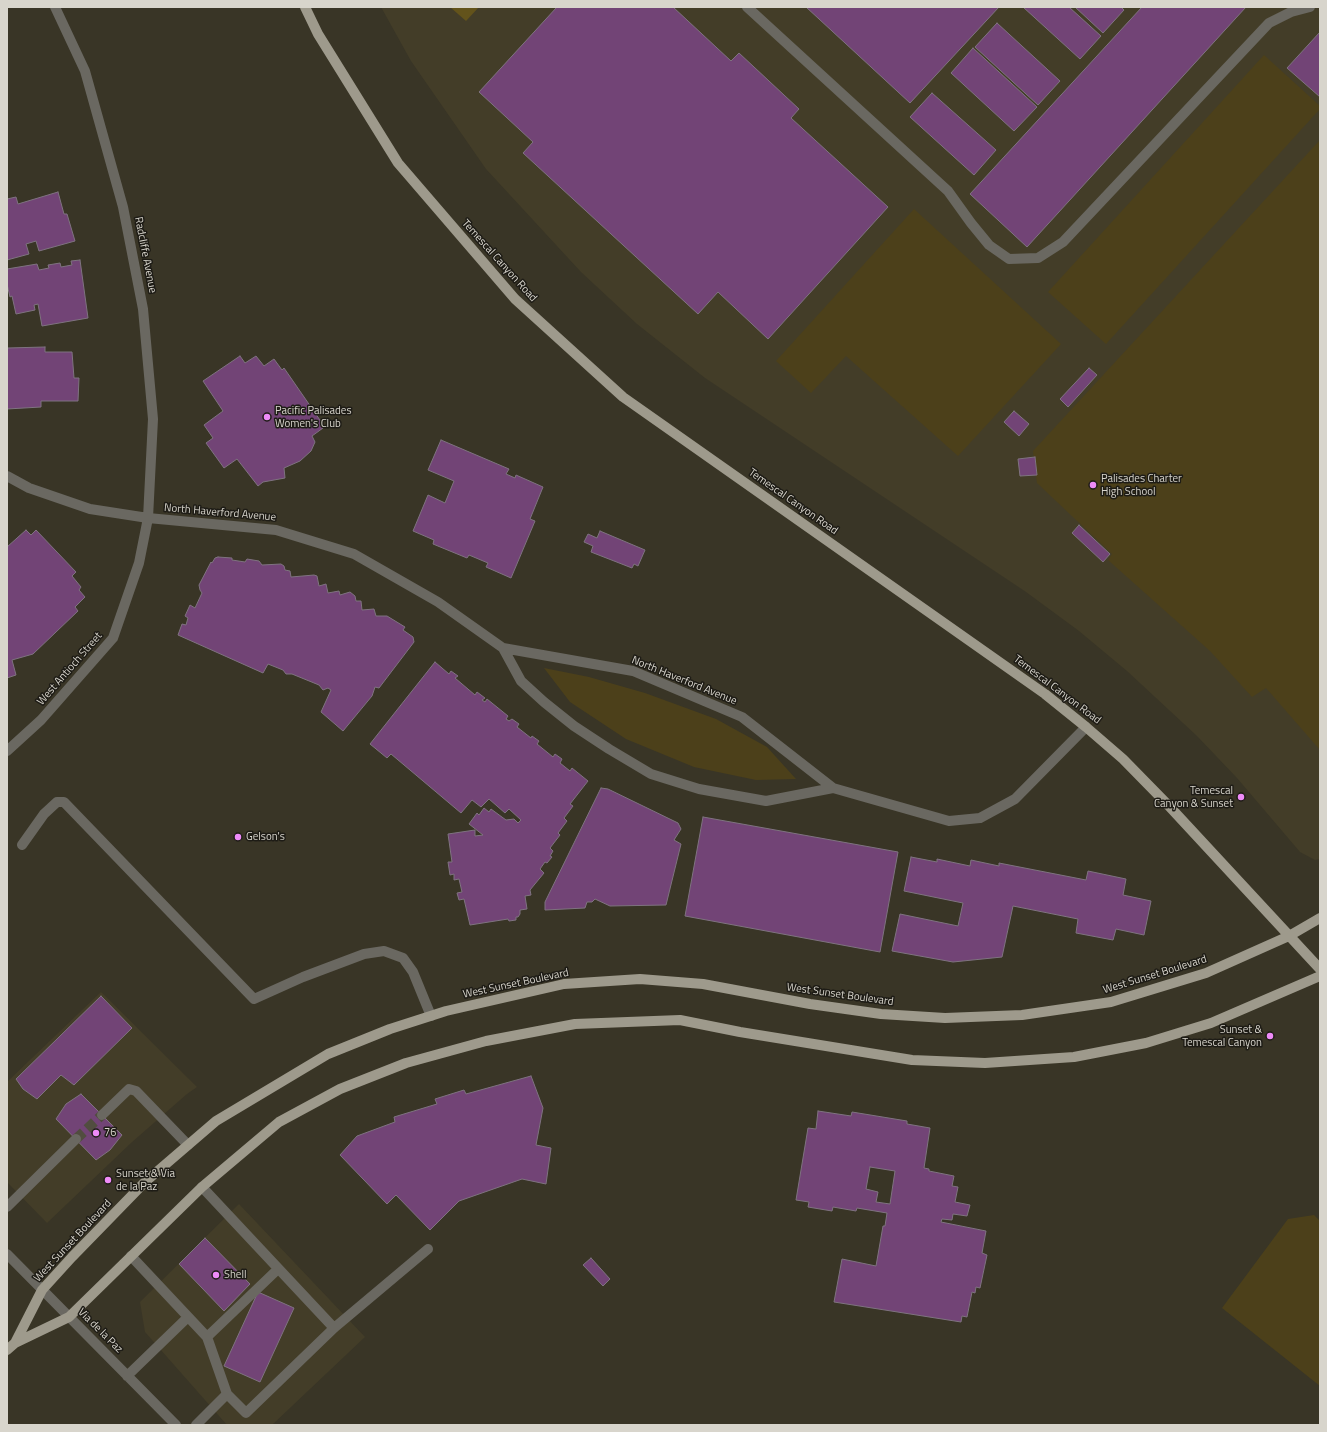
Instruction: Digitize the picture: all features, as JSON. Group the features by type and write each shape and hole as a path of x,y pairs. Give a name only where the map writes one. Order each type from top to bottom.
{"main road":[{"name":"Temescal Canyon Road","path":"305,7 318,34 398,163 515,299 623,397 1045,694 1086,726 1123,759 1169,806 1320,969"},
{"name":"West Sunset Boulevard","path":"15,1343 42,1290 145,1182 216,1121 328,1054 390,1029 431,1016 564,984 640,979 704,984 810,1004 881,1014 945,1018 1022,1015 1111,1002 1206,973 1289,936 1320,918"},
{"name":"West Sunset Boulevard","path":"7,1350 15,1343 69,1317 202,1187 279,1122 340,1089 406,1063 486,1040 575,1024 680,1020 748,1033 912,1060 985,1063 1074,1057 1146,1043 1211,1023 1320,976"}],"street":[{"name":"Radcliffe Avenue","path":"55,7 85,71 123,207 143,309 153,419 148,518"},
{"path":"747,7 948,191 989,245 1009,259 1038,258 1063,242 1269,22 1291,12 1310,7"},
{"name":"North Haverford Avenue","path":"7,476 29,488 90,508 148,518 276,530 354,554 438,602 503,648 633,671 742,717 833,788 949,821 980,818 1015,799 1086,726"},
{"name":"West Antioch Street","path":"7,751 41,720 113,638 139,563 148,518"},
{"name":"North Haverford Avenue","path":"503,648 520,681 538,697 580,730 651,774 699,789 766,801 833,788"},
{"path":"22,844 44,814 57,802 64,802 254,999 303,977 364,954 384,951 403,958 413,972 431,1016"},
{"path":"102,1115 129,1089 136,1091 188,1146"},
{"path":"7,1207 76,1140"},
{"path":"202,1187 334,1328"},
{"path":"131,1256 207,1337 227,1394 246,1413 334,1328 428,1249"},
{"name":"Via de la Paz","path":"7,1254 176,1425"},
{"path":"207,1337 278,1269"},
{"path":"127,1376 188,1317"},
{"path":"196,1425 227,1394"}],"shaded area":[{"name":"Palisades Charter High School","path":"381,7 1320,7 1320,859 1315,860 1300,852 1237,778 1197,736 1127,671 1079,631 1026,592 705,378 637,324 581,272 486,169 411,61"},
{"path":"450,7 479,7 466,21"},
{"path":"1264,55 1320,106 1320,109 1106,344 1048,292"},
{"path":"1320,140 1320,750 1266,688 1252,697 1210,651 1108,560 1112,554 1037,483 1033,451"},
{"path":"914,209 1061,344 958,456 846,356 811,393 776,361"},
{"path":"544,668 589,677 645,693 716,719 767,747 796,779 756,780 694,767 626,739 570,702"},
{"path":"101,992 197,1087 131,1143 47,1223 7,1182 7,1082"},
{"path":"239,1204 365,1337 272,1425 227,1425 145,1332 140,1302"},
{"path":"1314,1215 1320,1221 1320,1386 1222,1308 1288,1219"}],"building":[{"path":"557,7 673,7 731,61 739,53 799,109 791,118 888,207 768,339 718,292 698,314 523,153 533,142 479,92"},
{"path":"806,7 999,7 910,103"},
{"path":"1023,7 1069,7 1101,36 1080,59"},
{"path":"1075,7 1121,7 1124,10 1103,33"},
{"path":"1142,7 1246,7 1027,247 970,194"},
{"path":"997,23 1060,81 1038,105 975,47"},
{"path":"1320,32 1320,97 1287,68"},
{"path":"973,48 1037,107 1014,131 951,73"},
{"path":"932,93 996,150 974,175 910,117"},
{"path":"58,192 64,214 67,214 75,241 39,251 36,241 26,244 29,254 7,260 7,199 16,197 18,204"},
{"path":"80,260 88,318 42,326 38,304 34,305 35,310 16,314 12,296 10,297 7,284 7,269 37,264 39,270 49,268 48,265 60,263 61,267 72,265 71,261"},
{"path":"45,347 45,352 72,352 74,378 79,378 78,401 41,401 41,407 7,409 7,348"},
{"name":"Pacific Palisades Women's Club","path":"240,356 245,363 256,356 264,366 274,359 282,370 284,368 322,423 320,425 323,428 312,436 315,442 311,451 300,461 284,468 285,478 263,482 258,486 237,459 224,468 206,443 213,438 204,425 223,411 203,381"},
{"path":"1089,368 1097,375 1068,407 1060,399"},
{"path":"1014,411 1029,424 1019,436 1004,422"},
{"path":"441,440 509,469 506,474 515,478 516,475 543,487 530,519 535,521 511,578 486,567 488,563 469,555 467,558 433,544 434,540 413,531 428,495 445,503 454,481 428,470"},
{"path":"1035,457 1037,475 1020,476 1018,459"},
{"path":"1079,525 1110,554 1103,562 1072,533"},
{"path":"26,530 31,535 36,530 76,572 72,576 81,587 79,590 85,597 75,607 78,611 33,654 12,660 16,675 7,678 7,547"},
{"path":"600,531 645,550 638,566 634,564 632,568 591,552 593,546 584,542 588,534 597,538"},
{"path":"215,558 232,558 232,560 245,562 247,559 259,561 262,565 281,564 284,566 285,570 290,571 291,577 317,576 319,586 326,584 328,593 339,591 340,595 350,592 355,596 356,601 361,601 362,610 374,609 376,616 387,616 405,627 403,630 413,637 414,642 379,688 375,687 372,696 343,731 321,712 331,690 328,688 323,690 319,685 292,674 286,674 283,670 268,664 263,673 178,635 182,624 186,625 188,618 185,616 190,605 195,608 202,593 199,585 211,562 212,563"},
{"path":"435,662 449,674 451,671 458,676 455,678 475,695 477,692 485,698 482,700 485,702 487,699 508,716 506,719 509,721 512,719 519,724 517,727 531,738 532,736 539,741 537,744 553,757 555,754 562,759 560,763 570,771 572,768 588,781 570,804 573,806 564,818 567,821 558,833 560,835 550,848 553,851 550,856 552,857 547,863 545,862 540,869 544,873 530,890 531,895 525,896 527,909 520,910 520,914 516,917 516,920 509,921 508,919 470,925 464,899 459,900 457,893 462,892 459,879 454,880 454,874 450,875 448,862 452,862 448,834 475,830 475,836 483,835 469,824 477,813 479,815 484,808 489,812 491,809 506,820 514,819 518,823 521,820 509,809 505,813 489,799 481,807 472,800 461,813 391,754 387,758 370,744"},
{"path":"601,788 608,789 678,823 681,829 674,840 681,844 666,905 610,906 595,899 592,902 587,902 585,908 545,910 545,902"},
{"path":"703,817 898,852 880,952 685,916"},
{"path":"911,857 937,862 937,859 970,866 971,860 999,866 999,863 1086,880 1088,871 1126,879 1123,895 1151,901 1144,935 1116,929 1113,940 1076,933 1078,919 1013,906 1002,957 953,962 892,951 900,914 958,926 963,903 904,891"},
{"path":"101,996 132,1028 74,1085 61,1075 37,1099 23,1089 16,1079"},
{"path":"531,1076 543,1108 536,1145 551,1148 546,1184 522,1179 459,1201 430,1230 396,1195 387,1204 340,1155 357,1136 395,1122 394,1117 437,1104 435,1099 464,1090 466,1094"},
{"path":"81,1094 122,1135 110,1150 96,1160 56,1119 66,1104"},
{"path":"818,1111 851,1116 852,1112 907,1121 907,1124 930,1128 924,1168 929,1169 929,1171 954,1176 952,1186 958,1187 955,1202 970,1205 967,1216 953,1214 952,1220 942,1219 941,1222 986,1231 982,1253 987,1255 980,1288 976,1287 975,1293 972,1292 967,1317 962,1316 961,1322 834,1302 842,1259 876,1266 883,1226 885,1226 887,1213 857,1208 856,1211 833,1207 832,1211 808,1207 809,1202 796,1200 808,1128 816,1129","holes":["870,1167 895,1171 890,1204 876,1202 878,1192 866,1189"]},
{"path":"205,1238 250,1284 224,1311 179,1264"},
{"path":"591,1258 610,1279 603,1286 583,1265"},
{"path":"258,1292 294,1308 260,1382 224,1366"}],"tunnel":[{"path":"76,1139 102,1115"}],"place":[{"name":"Pacific Palisades Women's Club","path":"267,417"},
{"name":"Palisades Charter High School","path":"1093,485"},
{"name":"Temescal Canyon & Sunset","path":"1241,797"},
{"name":"Gelson's","path":"238,837"},
{"name":"Sunset & Temescal Canyon","path":"1270,1036"},
{"name":"76","path":"96,1133"},
{"name":"Sunset & Via de la Paz","path":"108,1180"},
{"name":"Shell","path":"216,1275"}]}
